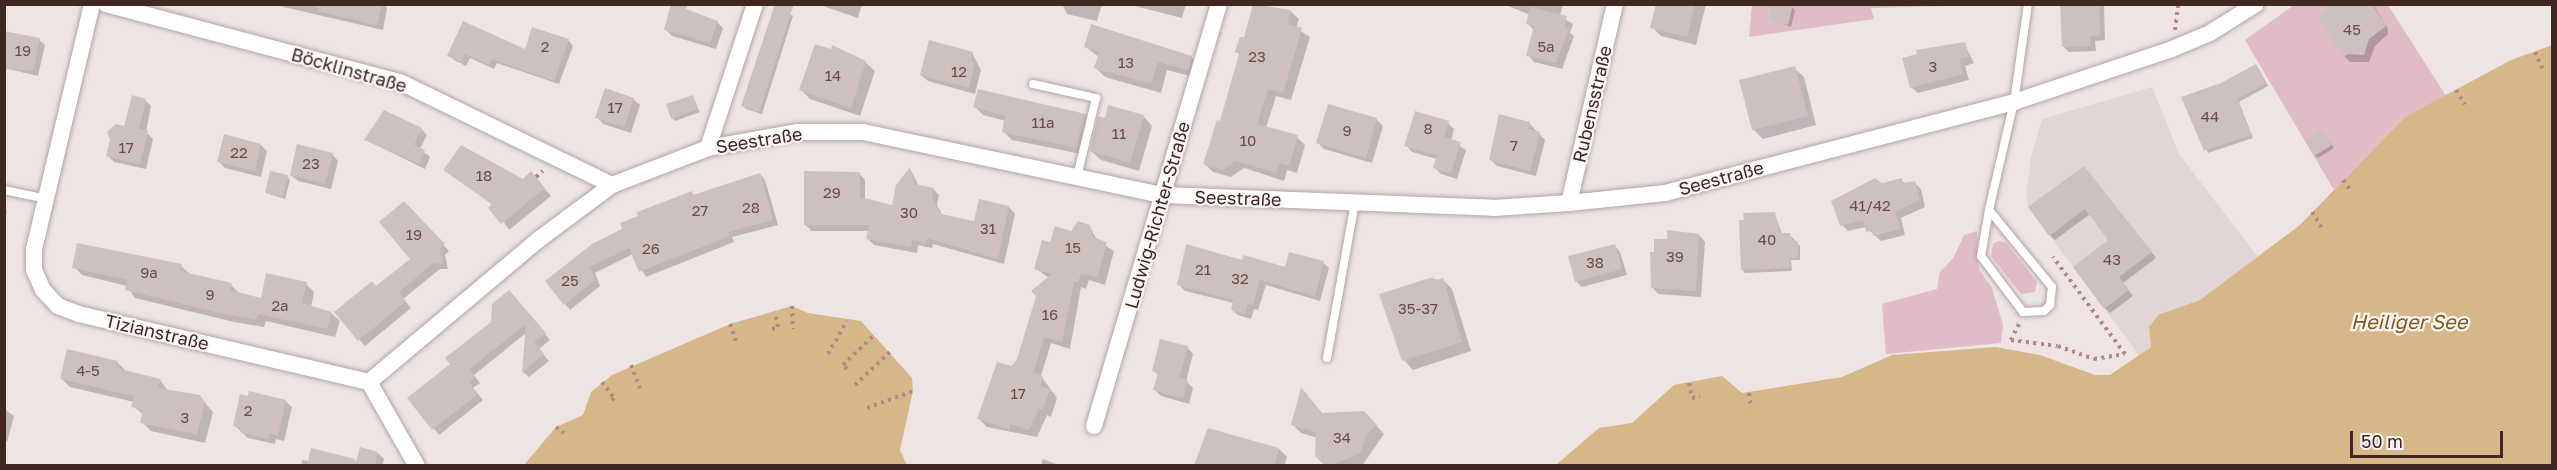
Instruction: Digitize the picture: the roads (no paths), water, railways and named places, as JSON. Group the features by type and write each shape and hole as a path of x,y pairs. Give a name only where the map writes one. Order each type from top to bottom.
{"street":[{"name":"Tizianstraße","path":"92,4 34,250 34,270 43,290 58,306 79,314 369,382"},
{"name":"Böcklinstraße","path":"106,4 400,82 612,185"},
{"name":"Ludwig-Richter-Straße","path":"1095,426 1219,4"},
{"name":"Rubensstraße","path":"1569,203 1615,4"},
{"name":"Seestraße","path":"369,382 538,240 612,185 708,148 797,132 863,132 1163,195 1494,208 1569,203 1665,192 2014,102 2172,49 2210,33 2256,4"},
{"path":"708,148 751,6"},
{"path":"369,382 417,465"}],"lane":[{"path":"1989,210 2052,287 2050,305 2044,311 2024,312 1982,256 1989,210 2014,102 2028,4"},
{"path":"1033,84 1096,98 1077,177"},
{"path":"4,190 47,199"},
{"path":"1327,358 1355,202"}],"water":[{"name":"Heiliger See","path":"2552,45 2552,465 1556,465 1599,428 1632,423 1674,385 1722,376 1742,393 1842,377 1892,355 1995,347 2040,355 2095,375 2110,375 2151,347 2149,327 2158,315 2200,300 2300,225 2405,117 2511,60"},
{"path":"792,306 808,313 861,321 912,378 913,391 900,450 907,465 524,465 556,427 583,415 591,392 612,375 730,324"}]}
